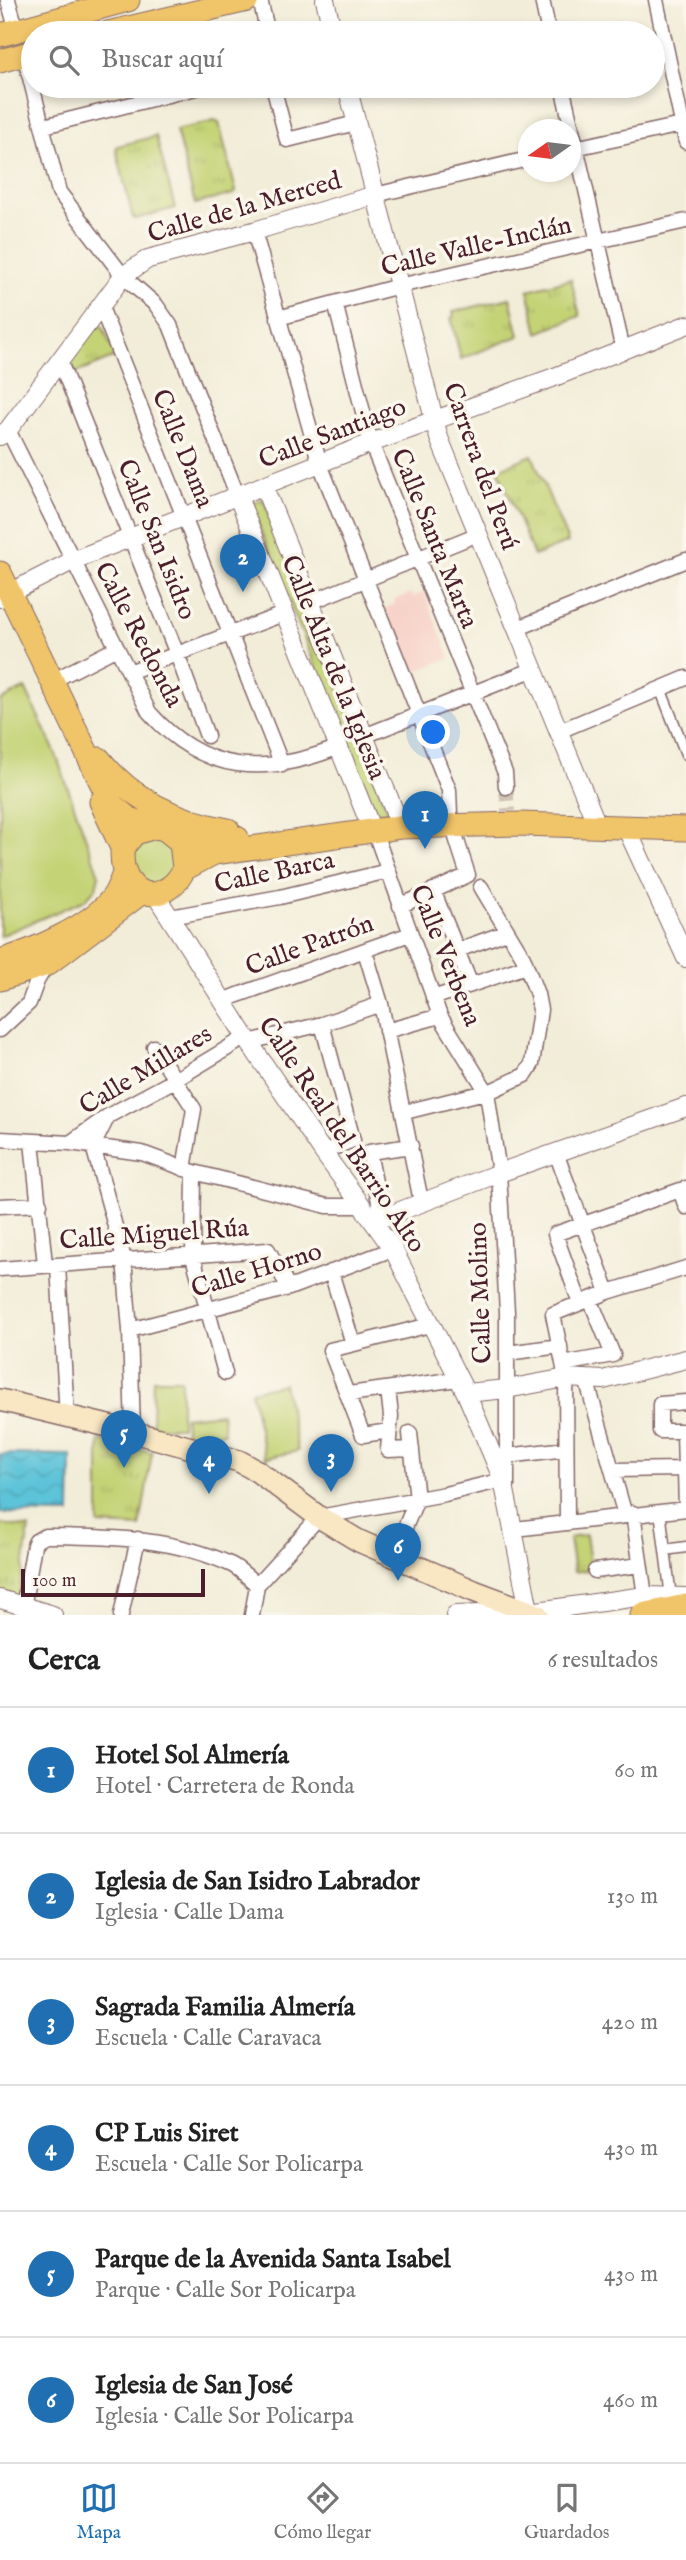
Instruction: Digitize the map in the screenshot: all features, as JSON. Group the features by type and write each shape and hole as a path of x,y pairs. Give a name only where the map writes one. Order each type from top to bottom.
{"main road":[{"path":"52,21 128,0"},
{"path":"169,21 247,0"},
{"path":"0,61 21,55"},
{"path":"2,591 52,681 116,810 129,819 166,829 181,842 184,869"},
{"path":"0,961 21,955 92,916 114,896 125,872 122,848 2,591"},
{"path":"76,731 115,778 141,799 164,812 189,821 262,836"},
{"path":"0,979 47,964 148,893 173,886 184,869 214,853 397,818 451,820"},
{"path":"594,818 625,825 686,829"},
{"path":"181,842 262,836 320,825 451,820 686,818"},
{"path":"122,848 135,833 155,827"},
{"path":"125,872 148,893"},
{"path":"0,1400 133,1432 247,1465 319,1517 359,1541 533,1614"},
{"path":"643,1606 681,1600"}],"street":[{"path":"8,0 9,33"},
{"path":"260,0 265,21"},
{"path":"325,0 330,21"},
{"path":"542,0 547,21"},
{"path":"656,0 661,21"},
{"path":"665,40 686,142"},
{"name":"Calle Alta de la Iglesia","path":"38,98 59,192 123,276 156,305 170,325 371,825"},
{"path":"44,126 136,98"},
{"path":"276,98 287,141 356,122"},
{"name":"Carrera del Perú","path":"350,98 434,422 594,818"},
{"path":"564,98 568,119"},
{"path":"581,146 684,124"},
{"path":"375,195 518,161"},
{"path":"581,179 623,350"},
{"name":"Calle de la Merced","path":"4,433 123,276 148,259 254,232 375,195"},
{"name":"Calle Valle-Inclán","path":"278,318 399,286 686,222"},
{"path":"254,232 320,464 449,790 451,820 468,875 400,906"},
{"name":"Calle Santa Marta","path":"335,303 371,443 474,694 505,773 506,786"},
{"name":"Calle Dama","path":"101,307 282,765"},
{"name":"Calle Santiago","path":"2,591 371,443 434,422 686,325"},
{"name":"Calle San Isidro","path":"60,362 177,654 203,744"},
{"name":"Calle Redonda","path":"4,433 74,560 149,712 163,728 188,748 203,744 214,760 244,766 282,765 340,747"},
{"path":"264,486 397,818"},
{"path":"311,602 478,534"},
{"path":"516,629 686,560"},
{"path":"129,672 286,613"},
{"path":"52,681 117,648"},
{"path":"364,736 532,670"},
{"path":"557,732 686,677"},
{"path":"660,688 686,754"},
{"name":"Calle Verbena","path":"371,825 432,998 486,1093"},
{"path":"625,825 686,958"},
{"name":"Calle Barca","path":"170,916 280,897 388,871"},
{"path":"405,1112 486,1093 517,1080 532,1064 540,1010 537,993 526,966 481,887"},
{"path":"433,890 471,985"},
{"name":"Calle Real del Barrio Alto","path":"148,893 170,916 247,1040 323,1152 373,1215 393,1250 462,1386 505,1486 533,1614"},
{"path":"458,950 507,932"},
{"name":"Calle Patrón","path":"224,1000 410,934"},
{"path":"365,951 381,1004 421,1201"},
{"path":"0,1030 29,1003 47,964"},
{"path":"432,998 526,966"},
{"name":"Calle Millares","path":"71,1143 108,1116 247,1040 321,1024 381,1004"},
{"path":"386,1031 440,1016"},
{"path":"321,1024 353,1140 323,1152"},
{"path":"154,1047 194,1109 189,1170 193,1256 225,1373"},
{"name":"Calle Molino","path":"486,1093 499,1173 507,1312 505,1486"},
{"path":"0,1139 71,1143 142,1153 189,1170 327,1206 373,1215 421,1201 686,1107"},
{"path":"108,1116 93,1146 124,1259 130,1330 133,1432"},
{"path":"32,1142 51,1265 67,1416"},
{"path":"373,1215 369,1152 411,1146"},
{"path":"556,1153 608,1293"},
{"path":"349,1394 388,1389 462,1386 507,1390 613,1355 555,1234 683,1189 686,1207"},
{"path":"0,1206 40,1204"},
{"name":"Calle Miguel Rúa","path":"0,1269 268,1250 289,1288"},
{"name":"Calle Horno","path":"130,1330 289,1288 393,1250"},
{"path":"567,1522 564,1371 553,1314 686,1268"},
{"path":"331,1272 354,1344"},
{"path":"389,1431 363,1435 331,1350 430,1325"},
{"path":"507,1353 560,1346"},
{"path":"564,1371 586,1379 603,1380 686,1359"},
{"path":"455,1615 533,1614 643,1606 640,1565 629,1514 612,1470 586,1379"},
{"path":"388,1389 388,1450 412,1450"},
{"path":"514,1529 686,1509 685,1431 660,1432 660,1403 686,1402"},
{"path":"393,1556 417,1499 410,1433"},
{"path":"507,1456 566,1449"},
{"path":"612,1470 685,1469"},
{"path":"252,1615 257,1585 319,1517 505,1486"},
{"path":"660,1511 665,1550 681,1600"},
{"path":"23,1608 34,1545 41,1538 138,1539 201,1553 234,1566 257,1585"},
{"path":"121,1615 138,1539"},
{"path":"665,1550 686,1547"},
{"path":"596,1571 640,1565"},
{"path":"0,1599 53,1615"}],"shaded area":[{"path":"424,592 450,658 411,673 385,608 395,604 394,600 411,593 413,597"}],"green space":[{"path":"215,121 219,123 236,191 234,194 195,204 176,130"},
{"path":"156,136 175,208 136,219 133,218 116,149 118,146"},
{"path":"571,279 580,316 538,333 528,290"},
{"path":"510,298 519,336 461,359 451,318 454,317 453,312"},
{"path":"97,324 103,327 115,356 76,373 68,361"},
{"path":"532,455 568,542 534,556 498,469"},
{"path":"263,499 388,811 384,813 374,811 251,507 253,503"},
{"path":"25,688 55,752 99,875 96,888 85,900 0,936 0,701"},
{"path":"153,837 164,842 170,849 176,871 149,893 123,854 128,846"},
{"path":"153,1379 181,1379 181,1427 152,1427"},
{"path":"284,1384 298,1451 265,1458 251,1391"},
{"path":"222,1413 224,1433 186,1436 184,1417"},
{"path":"99,1440 152,1452 140,1527 99,1525"},
{"path":"0,1524 29,1528 18,1602 0,1597"},
{"path":"586,1535 591,1570 574,1572 569,1538"}],"water":[{"path":"0,1454 71,1455 70,1514 0,1513"}],"tunnel":[{"path":"506,787 508,811"}],"place":[{"name":"Iglesia de San Isidro Labrador","path":"243,592"},
{"name":"Hotel Sol Almería","path":"425,849"},
{"name":"Parque de la Avenida Santa Isabel","path":"124,1468"},
{"name":"Sagrada Familia Almería","path":"331,1492"},
{"name":"CP Luis Siret","path":"209,1494"},
{"name":"Iglesia de San José","path":"398,1581"}]}
